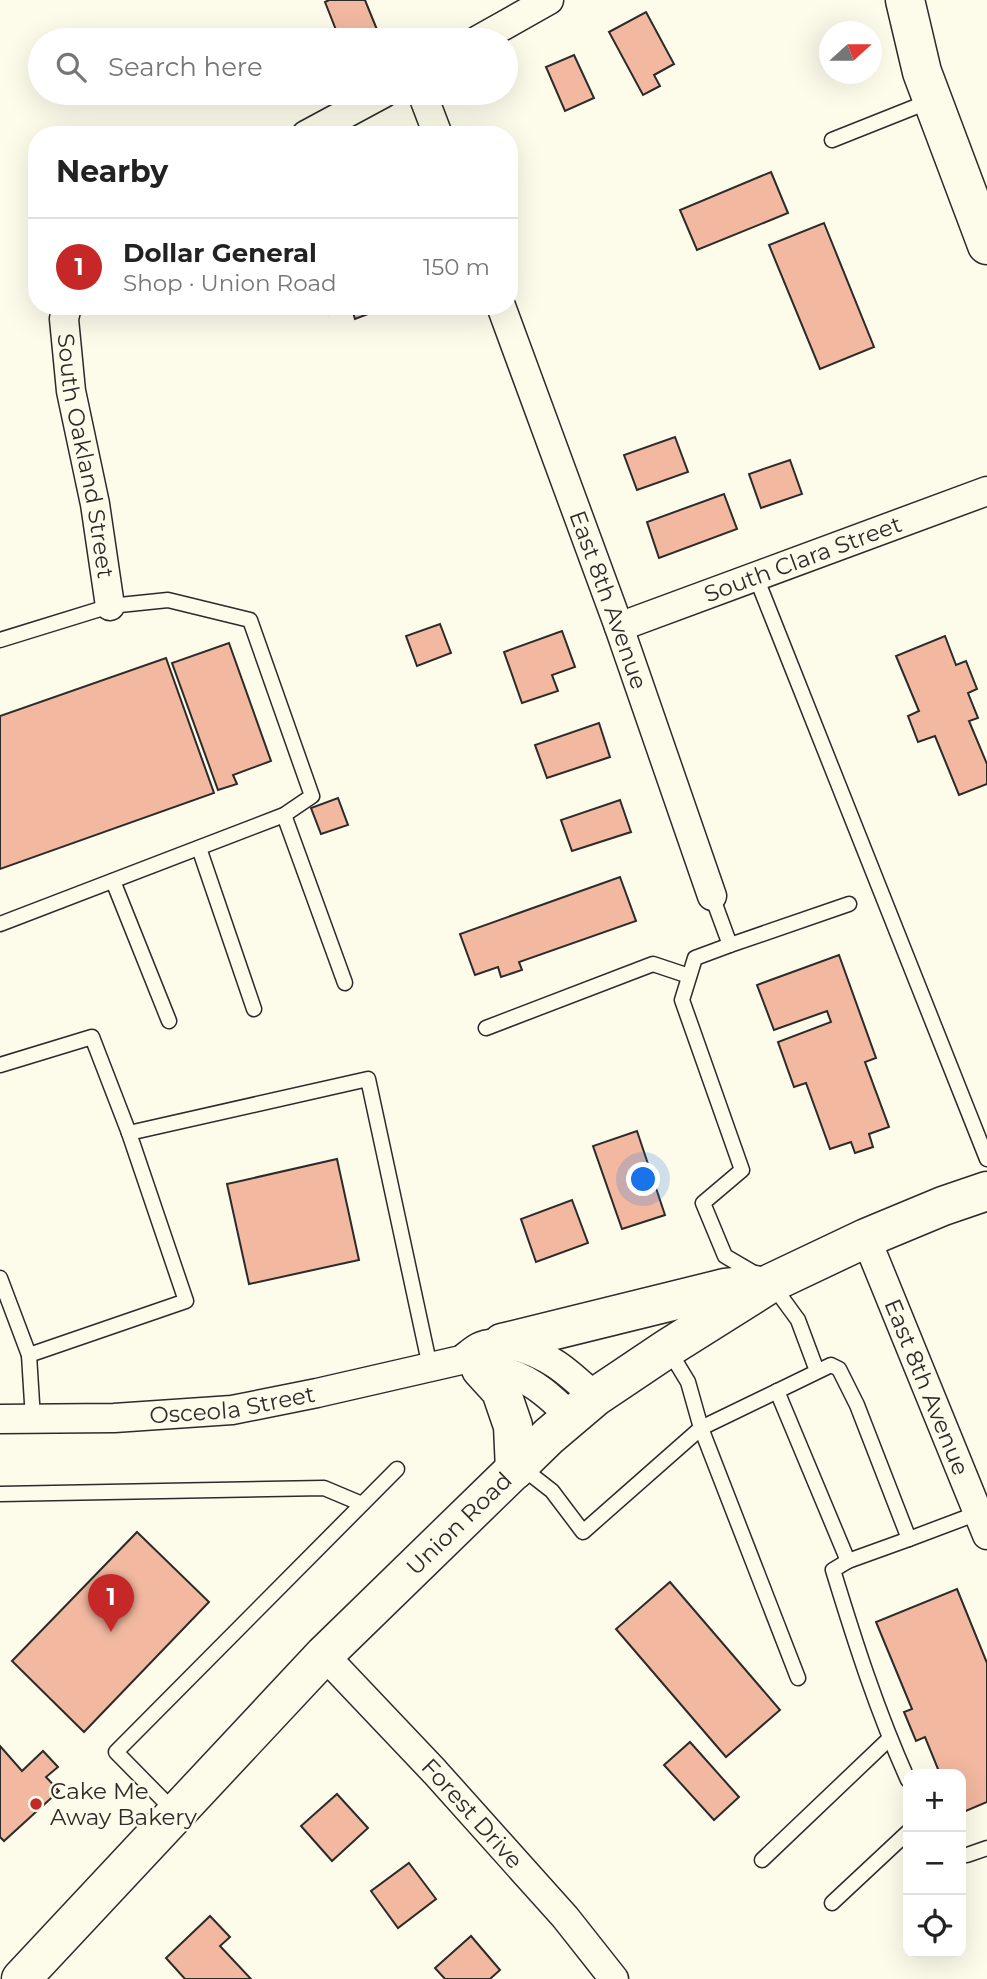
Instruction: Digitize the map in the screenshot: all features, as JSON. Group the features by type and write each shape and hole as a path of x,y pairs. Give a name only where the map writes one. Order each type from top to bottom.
{"main road":[{"path":"905,0 922,72 987,245"},
{"name":"Union Road","path":"21,1979 324,1655 583,1407 667,1348 771,1283 866,1238 987,1191"},
{"path":"517,1468 513,1426 501,1391 481,1358 725,1288 771,1283"}],"street":[{"path":"499,28 549,0"},
{"path":"323,126 362,105"},
{"path":"427,105 435,126"},
{"name":"South Oakland Street","path":"65,315 71,391 95,504 110,606"},
{"name":"East 8th Avenue","path":"504,315 619,627 712,896"},
{"name":"South Clara Street","path":"619,627 987,491"},
{"name":"East 8th Avenue","path":"866,1238 982,1524"},
{"name":"Osceola Street","path":"0,1419 114,1418 232,1410 526,1349 550,1359 567,1371 583,1407"},
{"name":"Forest Drive","path":"324,1655 435,1772 565,1917 614,1979"}],"lane":[{"path":"832,140 932,100"},
{"path":"756,577 987,1159"},
{"path":"0,640 110,606 168,600 250,620 312,796 284,815 0,924"},
{"path":"284,815 345,983"},
{"path":"199,848 254,1009"},
{"path":"113,881 169,1021"},
{"path":"712,896 730,945"},
{"path":"817,1371 798,1320 771,1283 725,1256 703,1203 742,1170 682,1000 695,958 849,904"},
{"path":"486,1028 653,964 690,976"},
{"path":"0,1065 92,1037 129,1133 186,1301 29,1354"},
{"path":"129,1133 368,1079 430,1367"},
{"path":"0,1278 29,1354 33,1419"},
{"path":"667,1348 688,1382 701,1428 798,1678"},
{"path":"517,1468 552,1490 583,1532 701,1428 831,1366 839,1368 857,1405 909,1539"},
{"path":"777,1391 848,1561"},
{"path":"176,1813 116,1752 397,1469"},
{"path":"0,1494 324,1488 362,1504"},
{"path":"903,1769 870,1687 832,1570 848,1561 909,1539 982,1524"},
{"path":"762,1860 889,1739"},
{"path":"832,1903 903,1837"},
{"path":"966,1855 987,1848"}],"building":[{"path":"365,0 376,28 335,28 325,2"},
{"path":"646,12 674,64 654,75 660,86 643,95 609,32"},
{"path":"574,55 594,98 565,111 546,67"},
{"path":"771,172 788,213 697,250 680,210"},
{"path":"824,223 874,347 820,369 769,245"},
{"path":"675,437 688,472 637,490 624,455"},
{"path":"790,460 802,494 761,508 749,474"},
{"path":"724,494 737,529 659,558 647,522"},
{"path":"440,624 451,653 417,666 406,636"},
{"path":"562,631 575,667 552,675 558,691 522,703 504,652"},
{"path":"945,636 956,665 966,661 977,689 968,693 978,718 969,721 987,764 987,784 959,795 935,736 918,742 908,716 919,711 896,656"},
{"path":"229,643 271,761 233,775 237,784 218,790 172,663"},
{"path":"166,658 214,793 0,869 0,716"},
{"path":"599,723 610,757 547,778 535,745"},
{"path":"338,798 348,825 321,834 311,808"},
{"path":"620,800 631,832 572,851 561,820"},
{"path":"620,877 636,921 519,962 522,970 501,977 498,967 475,975 460,934"},
{"path":"839,955 876,1058 865,1062 889,1127 869,1134 873,1147 855,1153 851,1142 830,1149 806,1083 794,1087 778,1042 831,1022 827,1011 774,1030 757,985"},
{"path":"637,1131 665,1215 622,1229 593,1146"},
{"path":"337,1159 359,1260 249,1284 227,1184"},
{"path":"572,1200 588,1243 536,1262 521,1219"},
{"path":"137,1532 209,1602 84,1732 12,1661"},
{"path":"670,1582 780,1710 726,1757 616,1629"},
{"path":"957,1589 987,1663 987,1802 966,1811 966,1769 938,1769 925,1737 916,1741 904,1712 912,1709 876,1622"},
{"path":"690,1742 739,1797 714,1820 664,1765"},
{"path":"0,1746 22,1771 43,1751 58,1767 46,1777 59,1791 4,1841 0,1837"},
{"path":"337,1794 368,1828 332,1861 301,1826"},
{"path":"409,1863 436,1899 398,1928 371,1891"},
{"path":"210,1916 230,1937 220,1946 251,1979 185,1979 166,1958"},
{"path":"471,1936 500,1970 490,1979 445,1979 435,1968"}],"place":[{"name":"Dollar General","path":"111,1632"},
{"name":"Cake Me Away Bakery","path":"36,1804"}]}
